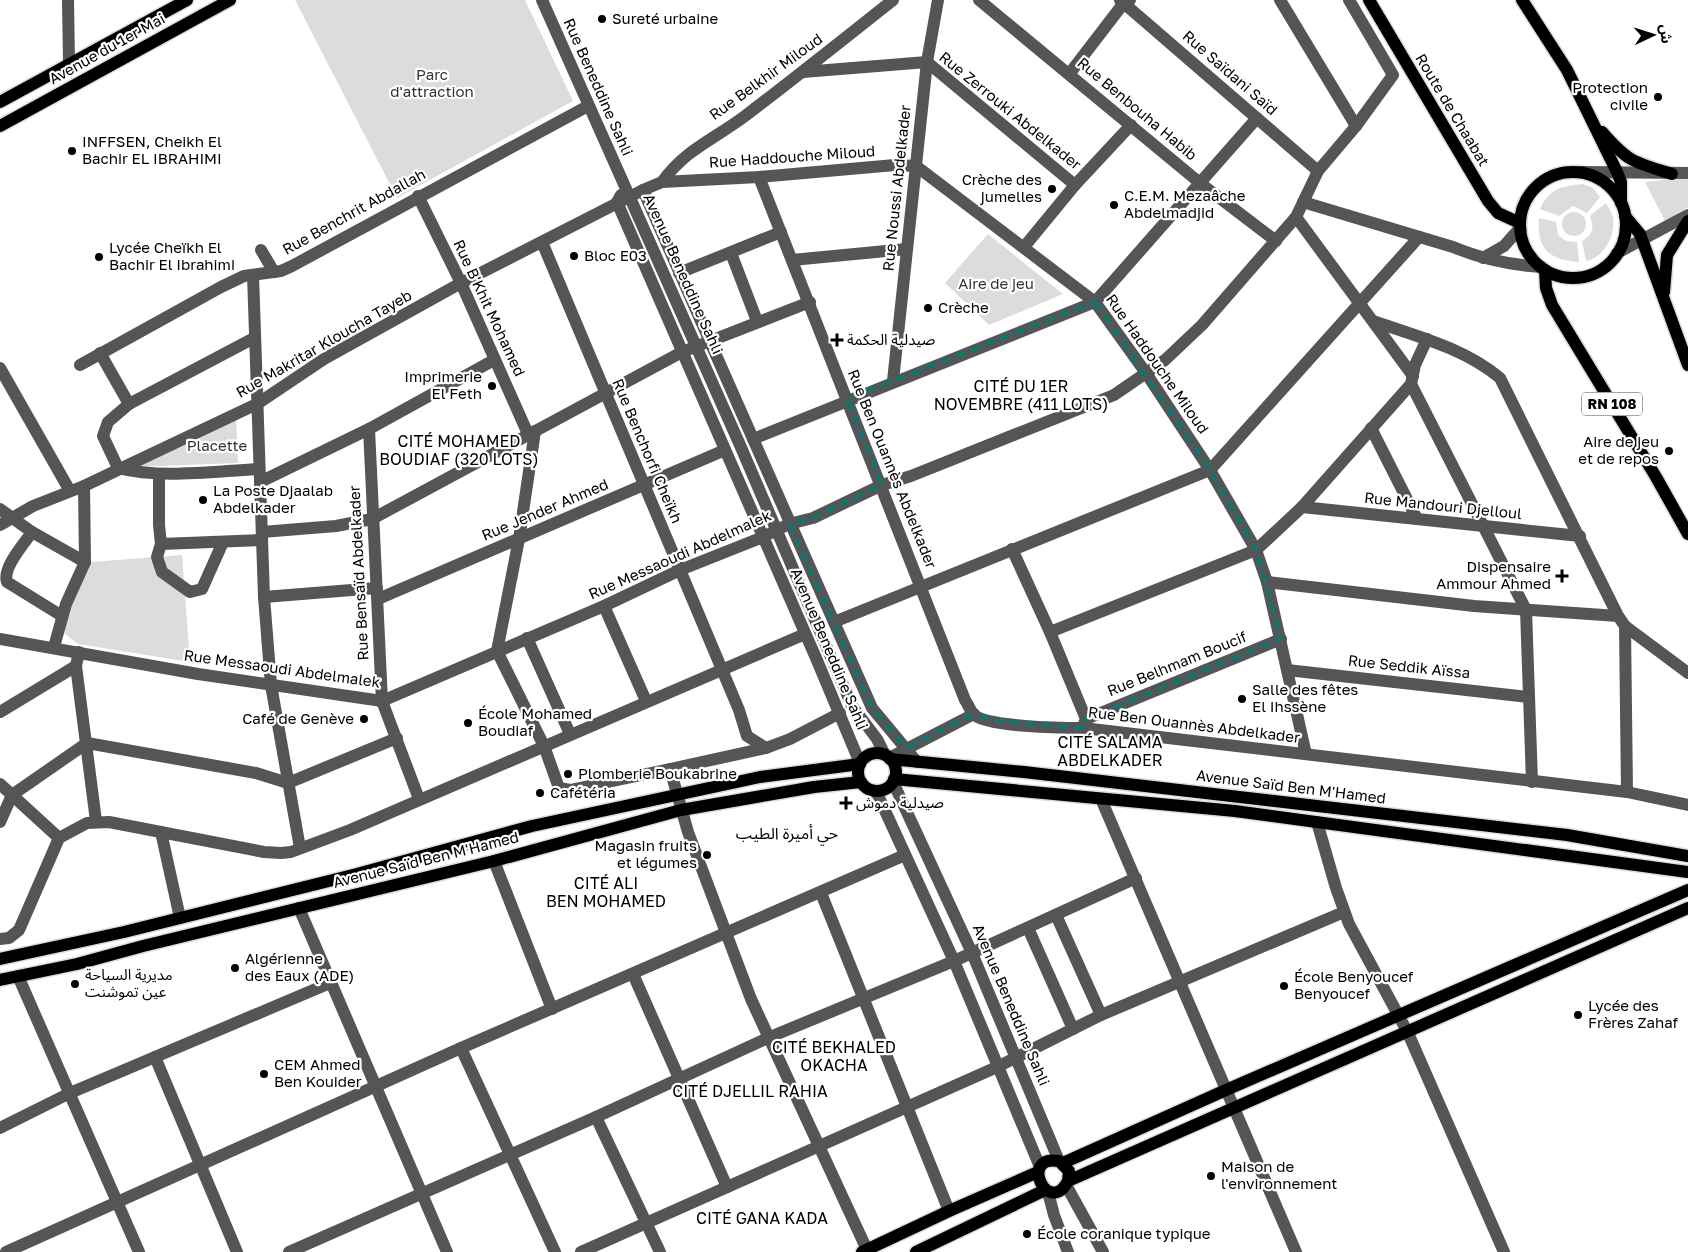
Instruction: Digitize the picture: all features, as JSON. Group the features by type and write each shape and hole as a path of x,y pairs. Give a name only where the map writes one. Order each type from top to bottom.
{"main road":[{"name":"Avenue du 1er Mai","path":"0,102 69,63 189,0"},
{"path":"189,0 199,17"},
{"name":"Avenue du 1er Mai","path":"0,126 230,0"},
{"name":"Route de Chaabat","path":"1369,0 1488,201 1498,213 1520,225"},
{"path":"1522,0 1567,70 1617,172 1621,187 1621,203 1625,216 1623,242 1617,253 1606,266 1584,276 1560,276 1543,268 1526,250 1520,225 1522,208 1529,195 1539,184 1551,176 1566,172 1581,172 1605,183 1621,203"},
{"path":"1592,120 1621,154 1631,162 1672,174"},
{"path":"1625,216 1636,227 1643,241 1688,365"},
{"path":"1664,302 1667,255 1688,221"},
{"name":"RN 108","path":"1543,268 1546,288 1552,305 1656,477 1688,534"},
{"path":"874,753 888,757 895,770 893,781 888,787 876,791 861,782 858,776 860,764 868,755 874,753"},
{"name":"Avenue Saïd Ben M'Hamed","path":"888,757 917,762 1024,772 1567,836 1688,856"},
{"name":"Avenue Saïd Ben M'Hamed","path":"0,959 180,918 357,874 532,826 760,776 860,764"},
{"name":"Avenue Saïd Ben M'Hamed","path":"893,781 1235,811 1688,872"},
{"name":"Avenue Saïd Ben M'Hamed","path":"0,980 77,964 143,946 494,861 681,810 814,787 861,782"},
{"path":"866,1251 1039,1170 1048,1161 1061,1162 1688,890"},
{"path":"916,1252 1046,1191 1058,1191 1067,1183 1688,908"},
{"path":"1583,936 1589,952"},
{"path":"1061,1162 1069,1172 1067,1183"},
{"path":"1039,1170 1040,1183 1046,1191"}],"street":[{"path":"68,0 69,63"},
{"name":"Rue Beneddine Sahli","path":"542,0 588,106 628,191"},
{"name":"Rue Belkhir Miloud","path":"662,182 676,163 695,147 733,124 804,72 893,0"},
{"name":"Rue Noussi Abdelkader","path":"893,381 927,62 938,0"},
{"name":"Rue Benbouha Habib","path":"979,0 1200,182 1276,241"},
{"path":"1280,0 1356,126"},
{"name":"Rue Messaoudi Abdelmalek","path":"0,639 54,647 198,674 382,701 604,606 680,570 763,537 783,527 813,518 882,485 911,476 1114,395 1165,360 1202,325 1276,241 1296,217 1318,171 1356,126 1394,76 1349,0"},
{"path":"1070,73 1125,1"},
{"name":"Rue Saïdani Saïd","path":"1125,1 1318,171"},
{"name":"Rue Zerrouki Abdelkader","path":"804,72 927,62 1075,186"},
{"name":"Rue Benchrit Abdallah","path":"80,365 221,286 244,276 274,272 292,266 418,196 588,106"},
{"path":"753,438 1095,302 1257,118"},
{"path":"1024,247 1075,186 1131,125"},
{"name":"Rue Haddouche Miloud","path":"617,202 628,191 643,190 662,182 759,177 895,165 916,166 1095,302 1210,470 1256,550 1267,582 1281,639 1306,754"},
{"path":"1581,172 1672,174 1688,172"},
{"name":"Rue Ben Ouannès Abdelkader","path":"759,177 810,302 965,700 974,714 982,719 1019,725 1084,723 1306,754 1627,792 1688,805"},
{"name":"Avenue Beneddine Sahli","path":"643,190 753,438 783,527 852,706 888,757"},
{"name":"Avenue Beneddine Sahli","path":"628,191 696,345 783,527 834,622 872,708 889,731 917,762"},
{"name":"Rue B'Khit Mohamed","path":"418,196 461,283 494,360 532,432"},
{"name":"Avenue Beneddine Sahli","path":"617,202 840,713 860,764"},
{"name":"Rue Makritar Kloucha Tayeb","path":"0,525 12,517 84,486 118,468 258,404 324,359 461,283 617,202"},
{"path":"1303,202 1332,213 1419,237 1483,258 1502,263 1543,268"},
{"path":"1617,253 1643,241 1688,215"},
{"path":"1296,217 1373,321 1412,380 1526,610 1532,782"},
{"path":"1483,258 1504,246 1520,225"},
{"path":"679,273 781,232"},
{"path":"834,622 1210,470 1419,237"},
{"name":"Rue Benchorfi Cheïkh","path":"542,242 680,570 747,736 766,748"},
{"path":"792,260 907,249"},
{"path":"260,250 274,272"},
{"path":"730,253 757,321"},
{"path":"253,275 264,597 271,685 300,848"},
{"path":"161,544 222,542 372,519 696,345 810,302"},
{"path":"1373,321 1427,340 1478,362 1500,378 1622,621 1627,792"},
{"path":"254,338 129,404 108,422 103,436 118,468 159,474 260,476 369,429 494,360"},
{"path":"1050,632 1256,550 1302,507 1412,380 1418,357 1427,340"},
{"path":"100,353 129,404"},
{"path":"0,368 70,491"},
{"path":"1371,428 1417,518"},
{"name":"Rue Bensaïd Abdelkader","path":"369,429 382,701 419,799"},
{"path":"532,432 519,539 497,651 544,746 559,788 570,790 766,748 790,739 840,713"},
{"name":"Rue Jender Ahmed","path":"264,597 377,593 519,539 725,450"},
{"path":"159,474 158,525 161,544 158,557 162,572 190,592 197,592 202,589 222,542"},
{"path":"54,647 62,616 85,562 84,486"},
{"name":"Rue Mandouri Djelloul","path":"1302,507 1417,518 1486,528 1580,536"},
{"path":"0,510 32,532 85,562"},
{"path":"32,532 5,577 10,585 62,616"},
{"path":"1012,549 1050,632 1084,723"},
{"path":"1267,582 1409,600 1526,610 1622,621 1688,674"},
{"path":"604,606 646,701"},
{"path":"13,955 4,939 19,930 59,838 75,828 96,821 264,852 281,853 300,848 350,830 805,634"},
{"path":"527,638 570,734"},
{"name":"Rue Belhmam Boucif","path":"1084,723 1281,639"},
{"path":"79,652 76,666 96,821"},
{"path":"0,712 76,666"},
{"name":"Rue Seddik Aïssa","path":"1287,670 1528,697"},
{"path":"888,757 974,714"},
{"path":"888,757 891,752 892,741 889,731"},
{"path":"0,822 12,795 87,743 256,773 288,783 397,738"},
{"path":"670,769 681,810 751,999 820,1146 866,1251"},
{"name":"Avenue Beneddine Sahli","path":"893,781 972,953 1061,1162"},
{"path":"0,784 59,838"},
{"path":"876,791 954,961 1039,1170"},
{"path":"1101,799 1296,1252"},
{"path":"1317,822 1344,912 1397,1016 1408,1033 1504,1252"},
{"path":"161,832 180,918"},
{"path":"6,1252 118,1204 461,1048 905,855"},
{"path":"494,861 552,1009"},
{"path":"289,1252 596,1117 770,1037 954,961 1136,878"},
{"path":"821,893 949,1211"},
{"path":"299,908 447,1252"},
{"path":"581,1252 997,1067 1101,1015 1344,912"},
{"path":"1056,915 1101,1015"},
{"path":"1028,928 1073,1029"},
{"path":"633,974 727,1187"},
{"path":"18,976 139,1252"},
{"path":"0,1128 70,1093 330,983"},
{"path":"461,1048 555,1252"},
{"path":"155,1058 237,1252"},
{"path":"596,1117 660,1252"},
{"path":"1067,1183 1103,1252"},
{"path":"1046,1191 1068,1252"}],"highlighted area":[{"path":"1095,302 1210,470 1256,550 1281,639 1086,719 1083,728 991,720 974,714 906,748 872,708 789,524 813,518 882,485 847,399"}],"green space":[{"name":"Parc d'attraction","path":"295,0 525,0 573,101 397,198"},
{"path":"1688,177 1688,207 1665,221 1645,182"},
{"path":"1583,184 1593,188 1600,197 1587,213 1573,206 1559,216 1540,209 1547,197 1557,190"},
{"path":"1606,203 1613,217 1611,238 1603,251 1586,261 1582,241 1589,236 1592,230 1590,216"},
{"path":"1574,212 1582,216 1586,224 1582,232 1574,236 1566,232 1562,224 1566,216"},
{"path":"1539,218 1556,222 1558,235 1566,241 1577,242 1579,262 1560,258 1547,251 1542,245 1540,237"},
{"name":"Aire de jeu","path":"988,234 1063,294 989,325 945,283"},
{"name":"Placette","path":"236,416 238,463 133,467"},
{"path":"182,555 190,662 78,644 65,634 64,617 91,562"}],"place":[{"name":"Sureté urbaine","path":"602,19"},
{"name":"Protection civile","path":"1658,97"},
{"name":"INFFSEN, Cheikh El Bachir EL IBRAHIMI","path":"72,151"},
{"name":"Crèche des jumelles","path":"1052,189"},
{"name":"C.E.M. Mezaâche Abdelmadjid","path":"1114,205"},
{"name":"Bloc E03","path":"574,256"},
{"name":"Lycée Cheïkh El Bachir El Ibrahimi","path":"99,257"},
{"name":"Crèche","path":"928,308"},
{"name":"صيدلية الحكمة","path":"837,340"},
{"name":"Imprimerie El Feth","path":"492,386"},
{"name":"Aire de jeu et de repos","path":"1669,451"},
{"name":"La Poste Djaalab Abdelkader","path":"203,500"},
{"name":"Dispensaire Ammour Ahmed","path":"1562,576"},
{"name":"Salle des fêtes El Ihssène","path":"1242,699"},
{"name":"Café de Genève","path":"364,719"},
{"name":"École Mohamed Boudiaf","path":"468,723"},
{"name":"Plomberie Boukabrine","path":"568,774"},
{"name":"Cafétéria","path":"540,793"},
{"name":"صيدلية دموش","path":"846,803"},
{"name":"Magasin fruits et légumes","path":"707,855"},
{"name":"Algérienne des Eaux (ADE)","path":"235,968"},
{"name":"مديرية السياحة عين تموشنت","path":"75,984"},
{"name":"École Benyoucef Benyoucef","path":"1284,986"},
{"name":"Lycée des Frères Zahaf","path":"1578,1015"},
{"name":"CEM Ahmed Ben Kouider","path":"264,1074"},
{"name":"Maison de l'environnement","path":"1211,1176"},
{"name":"École coranique typique","path":"1027,1234"}],"district":[{"name":"CITÉ DU 1ER NOVEMBRE (411 LOTS)","path":"1021,395"},
{"name":"CITÉ MOHAMED BOUDIAF (320 LOTS)","path":"459,450"},
{"name":"CITÉ SALAMA ABDELKADER","path":"1110,751"},
{"name":"حي أميرة الطيب","path":"787,833"},
{"name":"CITÉ ALI BEN MOHAMED","path":"606,892"},
{"name":"CITÉ BEKHALED OKACHA","path":"834,1056"},
{"name":"CITÉ DJELLIL RAHIA","path":"750,1091"},
{"name":"CITÉ GANA KADA","path":"762,1218"}]}
